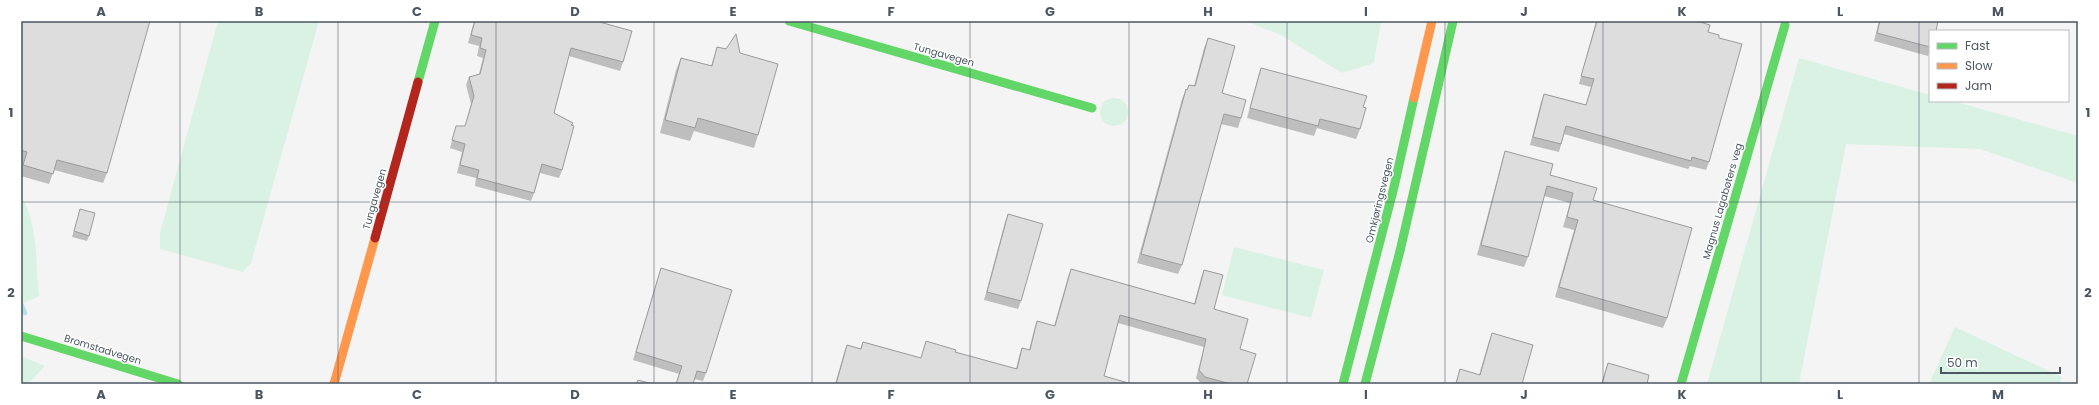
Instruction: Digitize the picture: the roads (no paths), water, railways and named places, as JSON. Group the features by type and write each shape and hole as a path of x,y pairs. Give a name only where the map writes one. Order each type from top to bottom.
{"main road":[{"name":"Tungavegen","path":"334,384 435,21"},
{"name":"Tungavegen","path":"789,21 1092,108"},
{"name":"Omkjøringsvegen","path":"1343,384 1394,187 1432,21"},
{"path":"1366,384 1402,244 1453,21"},
{"name":"Magnus Lagabøters veg","path":"1681,384 1785,25"},
{"path":"1420,36 1422,65"},
{"name":"Bromstadvegen","path":"21,336 178,384"}],"waterway":[{"path":"21,304 25,313"}]}
